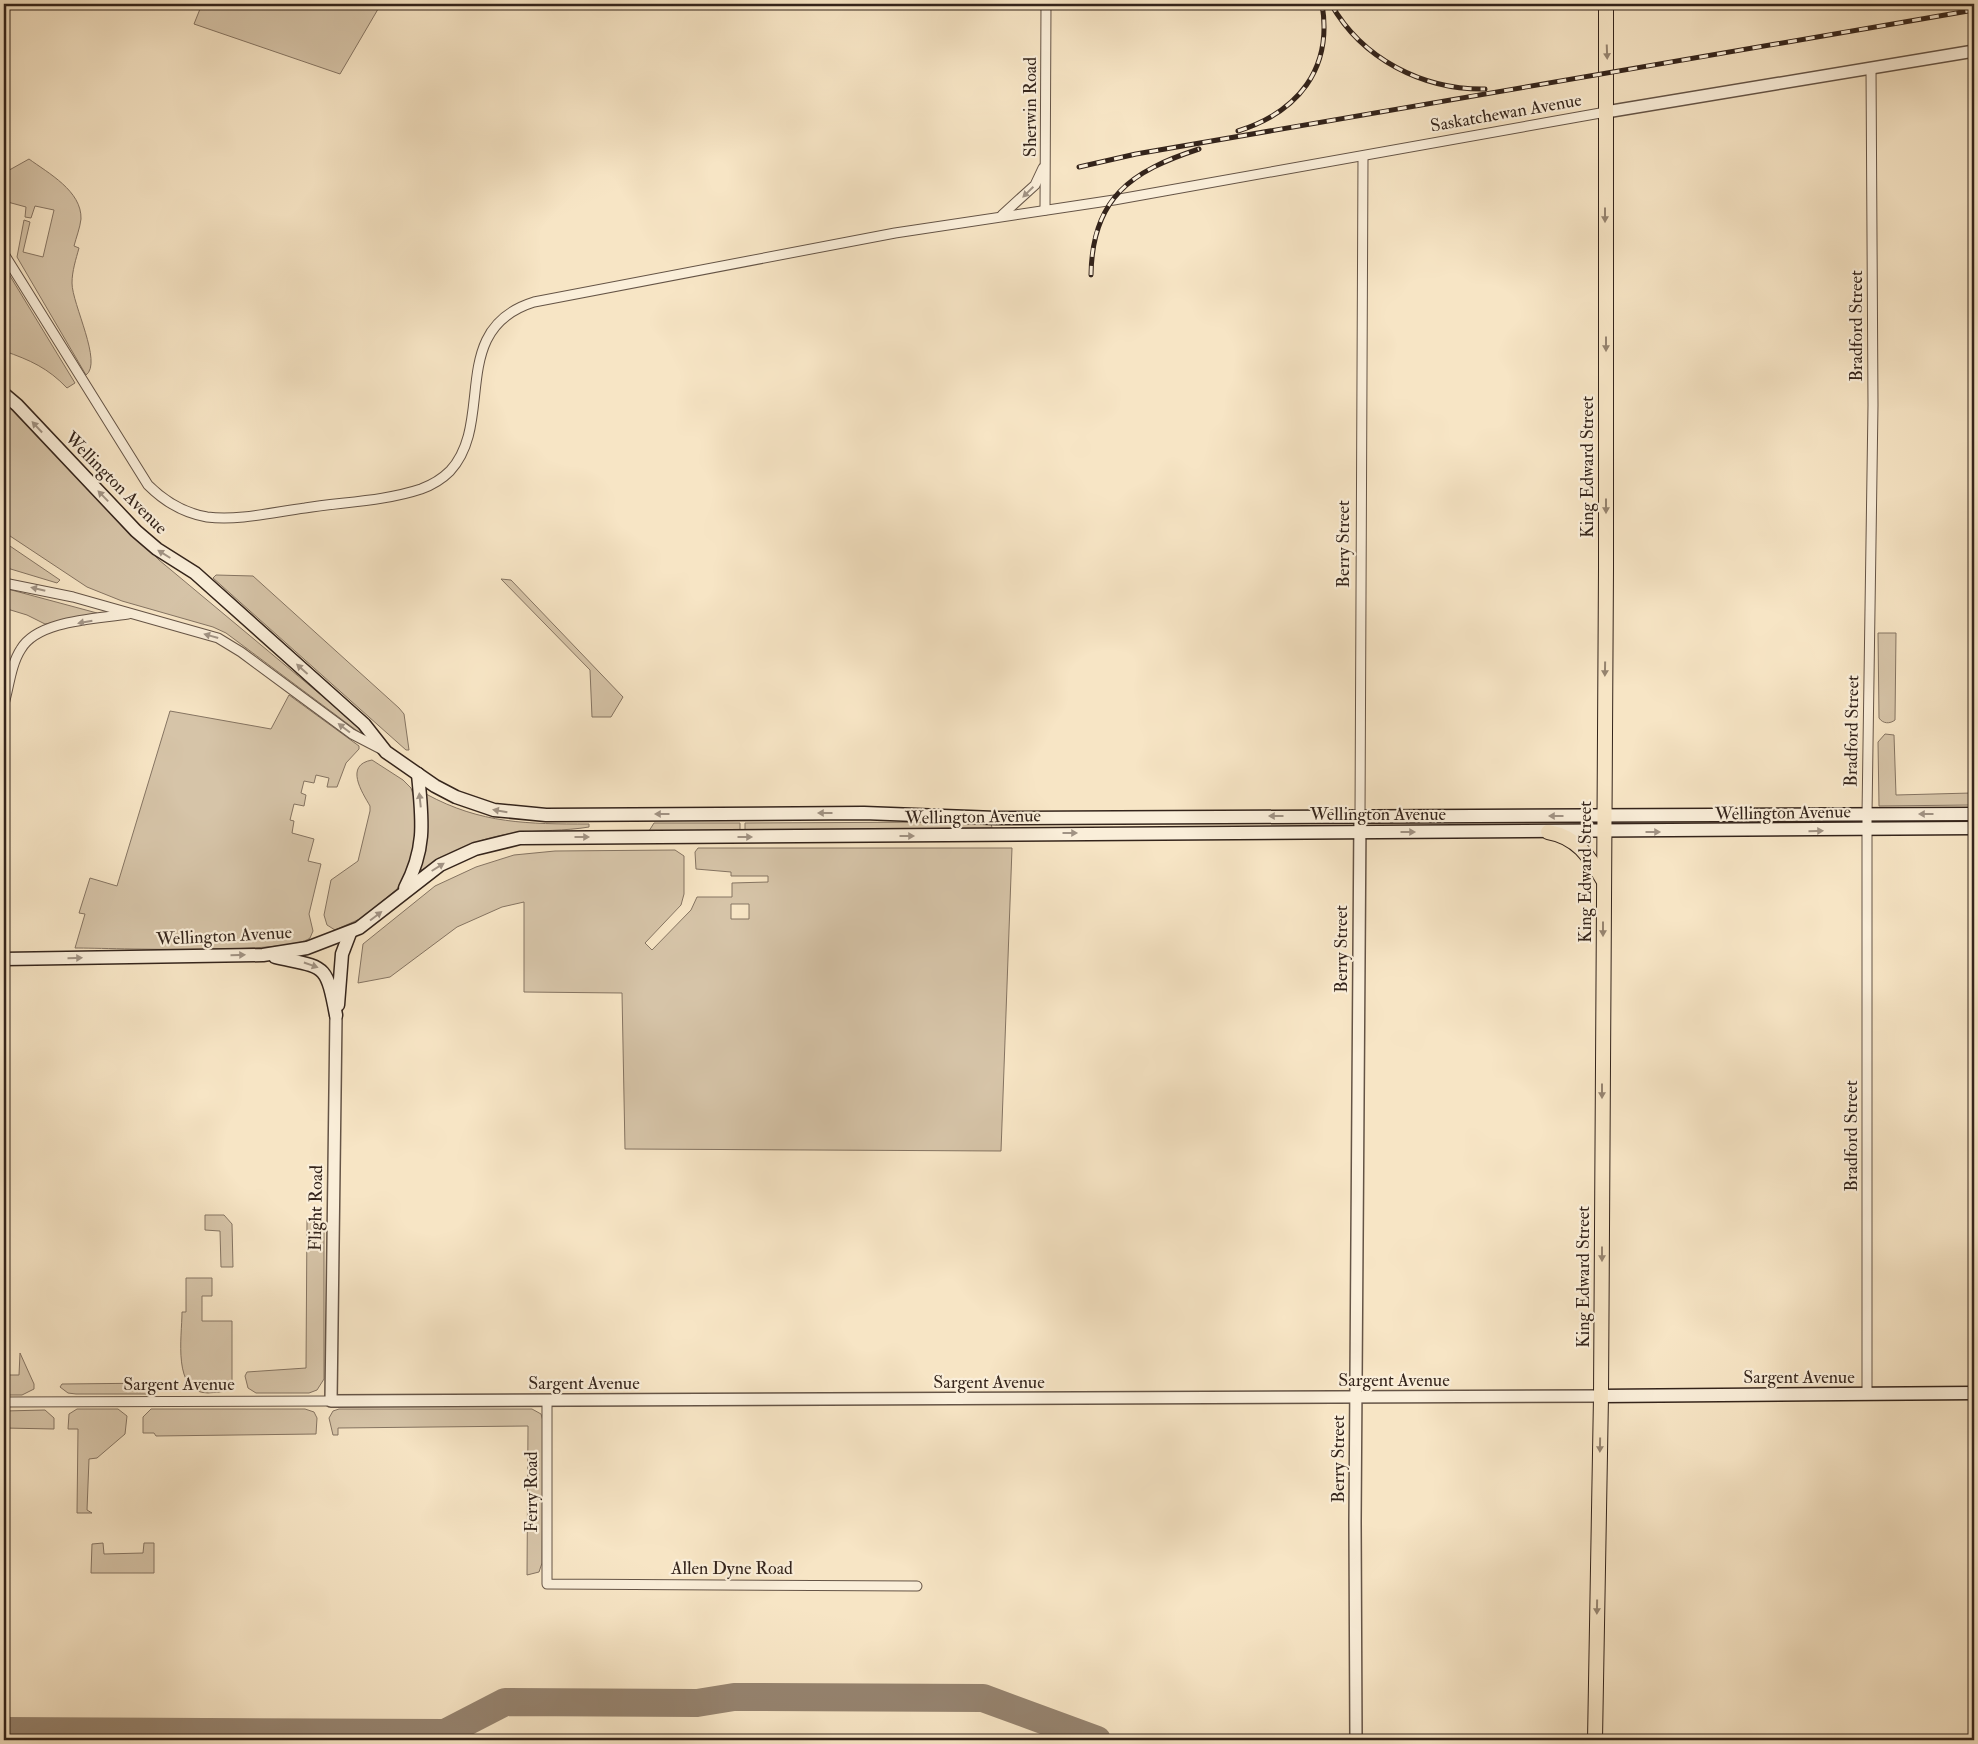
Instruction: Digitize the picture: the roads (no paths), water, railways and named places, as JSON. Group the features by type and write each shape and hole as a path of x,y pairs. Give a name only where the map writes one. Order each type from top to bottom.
{"main road":[{"name":"King Edward Street","path":"1595,1740 1601,1396 1606,4"},
{"name":"Wellington Avenue","path":"4,394 136,531 157,549 195,573 364,724 386,752 418,774 464,801 494,810 526,814 864,813 1027,818 1974,814"},
{"path":"400,896 413,872 422,844 423,822 418,774"},
{"name":"Wellington Avenue","path":"4,959 263,955 307,948 350,932 370,920 423,877 457,856 491,843 520,838 1208,832 1706,832 1974,828"},
{"path":"1548,832 1562,834 1582,848 1604,880"},
{"path":"336,1015 340,998 342,954 350,932"},
{"path":"263,955 305,963 324,972 330,982 336,1015"},
{"name":"Sargent Avenue","path":"1601,1396 1974,1393"}],"street":[{"name":"Sherwin Road","path":"1045,210 1046,4"},
{"name":"Saskatchewan Avenue","path":"4,254 139,475 148,486 163,500 185,511 209,517 236,517 412,492 444,477 456,463 465,444 479,358 494,329 506,315 519,306 555,297 895,233 1363,157 1606,112 1974,51"},
{"name":"Bradford Street","path":"1867,1394 1867,814 1873,405 1871,68"},
{"name":"Berry Street","path":"1356,1740 1356,1398 1363,157"},
{"path":"1000,216 1035,185 1046,160"},
{"name":"Wellington Avenue","path":"4,583 73,597 218,638 241,652 352,734 386,752"},
{"path":"4,704 19,652 35,634 50,628 133,613"},
{"path":"1706,832 1707,816"},
{"path":"1207,817 1208,832"},
{"path":"1027,818 1027,833"},
{"path":"4,954 27,958"},
{"name":"Flight Road","path":"331,1401 336,1015"},
{"name":"Sargent Avenue","path":"4,1402 1601,1396"},
{"name":"Ferry Road","path":"547,1401 548,1584"},
{"name":"Allen Dyne Road","path":"548,1584 917,1586"}],"railway":[{"path":"1238,131 1259,123 1278,112 1294,100 1307,85 1316,68 1322,49 1324,27 1322,4"},
{"path":"1331,4 1359,41 1396,68 1439,84 1485,89"},
{"path":"1079,167 1136,154 1974,10"},
{"path":"1091,275 1093,248 1099,226 1108,207 1120,191 1135,178 1154,167 1199,149"}]}
